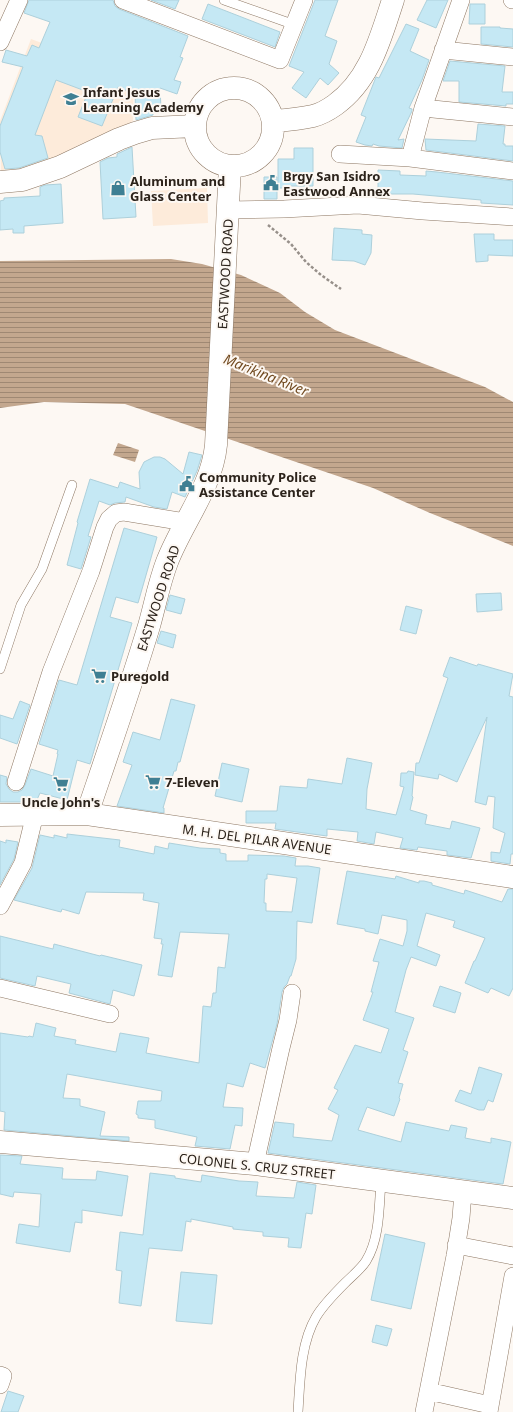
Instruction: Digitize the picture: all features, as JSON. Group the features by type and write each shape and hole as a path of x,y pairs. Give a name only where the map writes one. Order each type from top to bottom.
{"main road":[{"path":"274,121 314,116 327,110 355,87 364,75 371,60 393,0"},
{"path":"234,88 244,89 254,93 262,99 268,106 274,121 272,137 268,148 261,156 252,162 241,166 230,166 212,160 204,153 199,145 194,126 198,111 206,99 214,93 224,89 234,88"},
{"path":"0,182 22,180 60,167 135,132 167,126 194,126"},
{"name":"EASTWOOD ROAD","path":"87,814 149,626 164,569 174,544 210,476 213,466 216,445 230,166"},
{"name":"M. H. DEL PILAR AVENUE","path":"0,815 87,814 513,878"},
{"name":"COLONEL S. CRUZ STREET","path":"0,1142 255,1164 513,1198"}],"street":[{"path":"123,0 280,60 304,0"},
{"path":"410,158 423,108 461,0"},
{"path":"0,42 11,6"},
{"path":"443,50 513,57"},
{"path":"423,108 513,117"},
{"path":"340,154 410,158 513,170"},
{"path":"228,210 358,205 513,217"},
{"path":"16,782 51,672 91,571 109,519 116,514 124,512 185,522"},
{"path":"0,906 23,863 35,814"},
{"path":"0,988 110,1014"},
{"path":"255,1164 288,1020 292,993"},
{"path":"424,1412 461,1218 463,1192"},
{"path":"456,1245 513,1256"},
{"path":"428,1391 490,1409 513,1276"}],"lane":[{"path":"224,0 295,25"},
{"path":"0,669 21,604 42,570 72,485"},
{"path":"298,1412 303,1357 311,1328 316,1317 335,1292 360,1268 370,1254 378,1220 381,1181"}],"path":[{"path":"266,224 291,244 306,262 321,275 341,289"}],"shaded area":[{"name":"Infant Jesus Learning Academy","path":"31,39 134,77 133,121 76,154 1,177 0,121"},
{"path":"207,188 208,223 153,226 151,191"}],"water":[{"name":"Marikina River","path":"171,259 202,264 241,275 280,293 305,312 335,330 485,387 513,402 513,546 430,513 373,488 125,404 44,402 0,408 0,261"},
{"path":"118,443 139,450 135,462 113,455"}],"building":[{"path":"29,0 113,0 115,6 119,9 188,36 180,57 183,58 174,80 181,82 177,94 160,88 161,108 153,109 153,115 136,120 135,94 118,87 102,126 78,117 88,92 56,80 35,135 42,136 48,158 19,168 5,169 0,152 0,126 23,67 2,62 6,50 27,56 32,45 39,48 50,22 24,13"},
{"path":"151,0 179,0 175,9"},
{"path":"315,0 338,0 325,36 337,41 329,64 339,73 328,85 320,78 306,98 292,88 304,72 289,66"},
{"path":"427,0 448,0 436,28 417,20"},
{"path":"208,4 280,32 275,47 202,19"},
{"path":"470,4 485,4 485,24 469,24"},
{"path":"406,24 419,29 410,51 429,60 422,80 409,108 412,109 412,111 398,140 404,139 402,148 373,144 372,146 356,142 366,117 361,115 376,77 379,78"},
{"path":"481,27 513,29 513,47 481,44"},
{"path":"450,61 505,66 502,92 513,92 513,104 506,104 506,106 459,102 459,81 443,81"},
{"path":"478,124 505,126 503,144 505,144 505,146 513,146 513,161 426,150 425,139 476,141"},
{"name":"Aluminum and Glass Center","path":"132,147 136,217 103,219 100,162 108,158 117,157 117,154"},
{"path":"294,148 313,148 313,186 289,186 289,188 278,188 278,159 294,159"},
{"path":"378,170 400,171 400,175 426,176 426,171 513,181 513,205 481,203 481,200 413,194 378,194"},
{"path":"264,177 277,177 277,199 264,199"},
{"path":"61,184 63,223 24,226 24,233 13,233 13,229 0,230 0,201 4,200 4,198 40,196 40,187 45,185"},
{"path":"334,228 362,230 362,234 372,235 371,253 365,265 354,261 332,260"},
{"path":"474,234 494,234 494,240 513,240 513,256 488,255 488,261 476,262"},
{"path":"189,452 202,455 197,471 185,497 172,492 167,509 154,507 126,497 125,502 110,505 99,501 88,536 91,537 81,569 67,565 78,523 77,522 90,479 118,488 120,482 140,489 139,472 144,462 154,457 160,457 165,459 183,474"},
{"path":"124,528 157,537 138,603 116,597 110,617 132,623 90,764 77,760 67,800 40,793 36,802 0,802 0,775 7,777 6,784 13,792 22,790 31,769 53,776 58,750 39,744 59,680 77,685"},
{"path":"501,593 502,610 477,612 476,594"},
{"path":"170,595 185,599 181,614 166,610"},
{"path":"406,606 422,610 416,634 400,630"},
{"path":"161,631 176,635 173,648 157,643"},
{"path":"450,657 477,666 478,664 513,674 509,696 513,697 513,854 511,854 510,864 491,861 491,852 500,853 505,833 493,828 495,797 488,796 486,805 475,802 487,717 457,782 439,774 438,779 415,775 416,763 419,763 448,678 443,676"},
{"path":"171,699 195,705 180,762 178,762 176,771 174,771 163,808 164,813 117,806 132,765 123,762 133,732 160,740"},
{"path":"20,701 30,705 17,744 0,738 0,715 13,719"},
{"path":"347,758 372,763 367,789 366,809 396,815 404,787 400,786 401,773 407,773 408,771 414,772 413,797 410,810 427,815 425,824 450,829 452,821 480,828 471,858 447,855 447,851 418,847 417,850 400,848 403,838 376,832 374,844 357,841 358,832 327,829 327,836 275,829 276,823 246,823 246,811 277,811 280,786 307,788 308,779 342,784"},
{"path":"222,763 249,769 242,802 215,796"},
{"path":"67,834 120,840 119,847 154,854 155,846 168,849 169,843 200,848 220,849 220,853 226,854 226,861 248,861 248,855 284,856 296,858 295,866 320,868 312,923 297,921 296,959 291,976 282,992 277,1024 265,1068 250,1063 243,1087 227,1083 223,1107 243,1108 242,1126 235,1125 230,1149 195,1146 197,1137 155,1128 155,1120 138,1118 138,1115 136,1114 138,1101 161,1101 162,1091 67,1074 63,1098 80,1099 80,1106 105,1112 100,1136 129,1137 129,1141 4,1130 5,1112 0,1111 0,1033 33,1037 36,1023 56,1028 54,1036 76,1040 75,1044 116,1052 120,1033 149,1038 146,1053 199,1063 203,1006 211,1007 213,993 216,993 218,967 225,968 229,934 180,932 172,977 158,975 163,944 161,944 162,939 154,938 159,903 143,900 144,893 86,892 79,914 62,909 61,912 14,900 32,868 40,835 54,838 54,835 67,838","holes":["267,874 297,878 292,912 266,911 266,903 264,903 265,879 267,879"]},
{"path":"6,840 18,842 14,859 0,885 0,841 6,843"},
{"path":"347,871 395,879 396,876 419,883 419,881 424,881 432,883 432,885 464,894 465,890 502,902 508,889 513,889 513,988 509,996 491,988 488,993 465,983 485,938 453,927 455,921 426,913 417,946 440,955 436,966 411,957 406,970 395,1012 414,1018 403,1050 408,1052 398,1083 403,1084 400,1099 394,1116 367,1107 358,1130 401,1142 406,1122 449,1131 451,1125 467,1128 465,1138 491,1143 491,1138 511,1142 503,1184 268,1153 275,1122 294,1124 293,1137 332,1141 339,1115 328,1109 338,1090 334,1088 355,1045 381,1053 389,1029 363,1020 373,992 371,992 379,962 373,961 380,939 403,946 407,931 407,920 382,915 378,934 365,931 365,929 337,924"},
{"path":"0,936 53,949 54,944 142,965 134,996 113,990 110,1004 69,993 71,984 37,976 35,986 0,978"},
{"path":"440,986 461,993 455,1013 433,1006"},
{"path":"479,1067 502,1074 493,1102 488,1100 484,1110 479,1110 455,1101 460,1090 471,1094"},
{"path":"0,1155 22,1156 20,1164 63,1168 62,1179 96,1180 97,1171 128,1176 122,1216 82,1210 82,1223 75,1222 70,1252 16,1243 19,1224 39,1227 41,1194 14,1192 13,1197 0,1194"},
{"path":"150,1173 175,1176 175,1178 201,1182 202,1175 239,1181 258,1182 256,1196 294,1198 297,1182 316,1185 312,1214 306,1213 301,1248 288,1247 289,1238 263,1236 263,1232 233,1229 233,1227 191,1219 191,1222 186,1221 182,1251 149,1248 141,1306 119,1303 122,1271 116,1270 120,1232 143,1235"},
{"path":"385,1234 425,1243 411,1309 371,1300"},
{"path":"181,1272 217,1275 212,1324 176,1321"},
{"path":"376,1325 392,1329 387,1346 372,1342"},
{"path":"8,1391 24,1396 18,1412 1,1412"}],"place":[{"name":"Infant Jesus Learning Academy","path":"71,99"},
{"name":"Brgy San Isidro Eastwood Annex","path":"271,183"},
{"name":"Aluminum and Glass Center","path":"118,188"},
{"name":"Community Police Assistance Center","path":"187,484"},
{"name":"Puregold","path":"99,676"},
{"name":"7-Eleven","path":"153,782"},
{"name":"Uncle John's","path":"61,784"}]}
